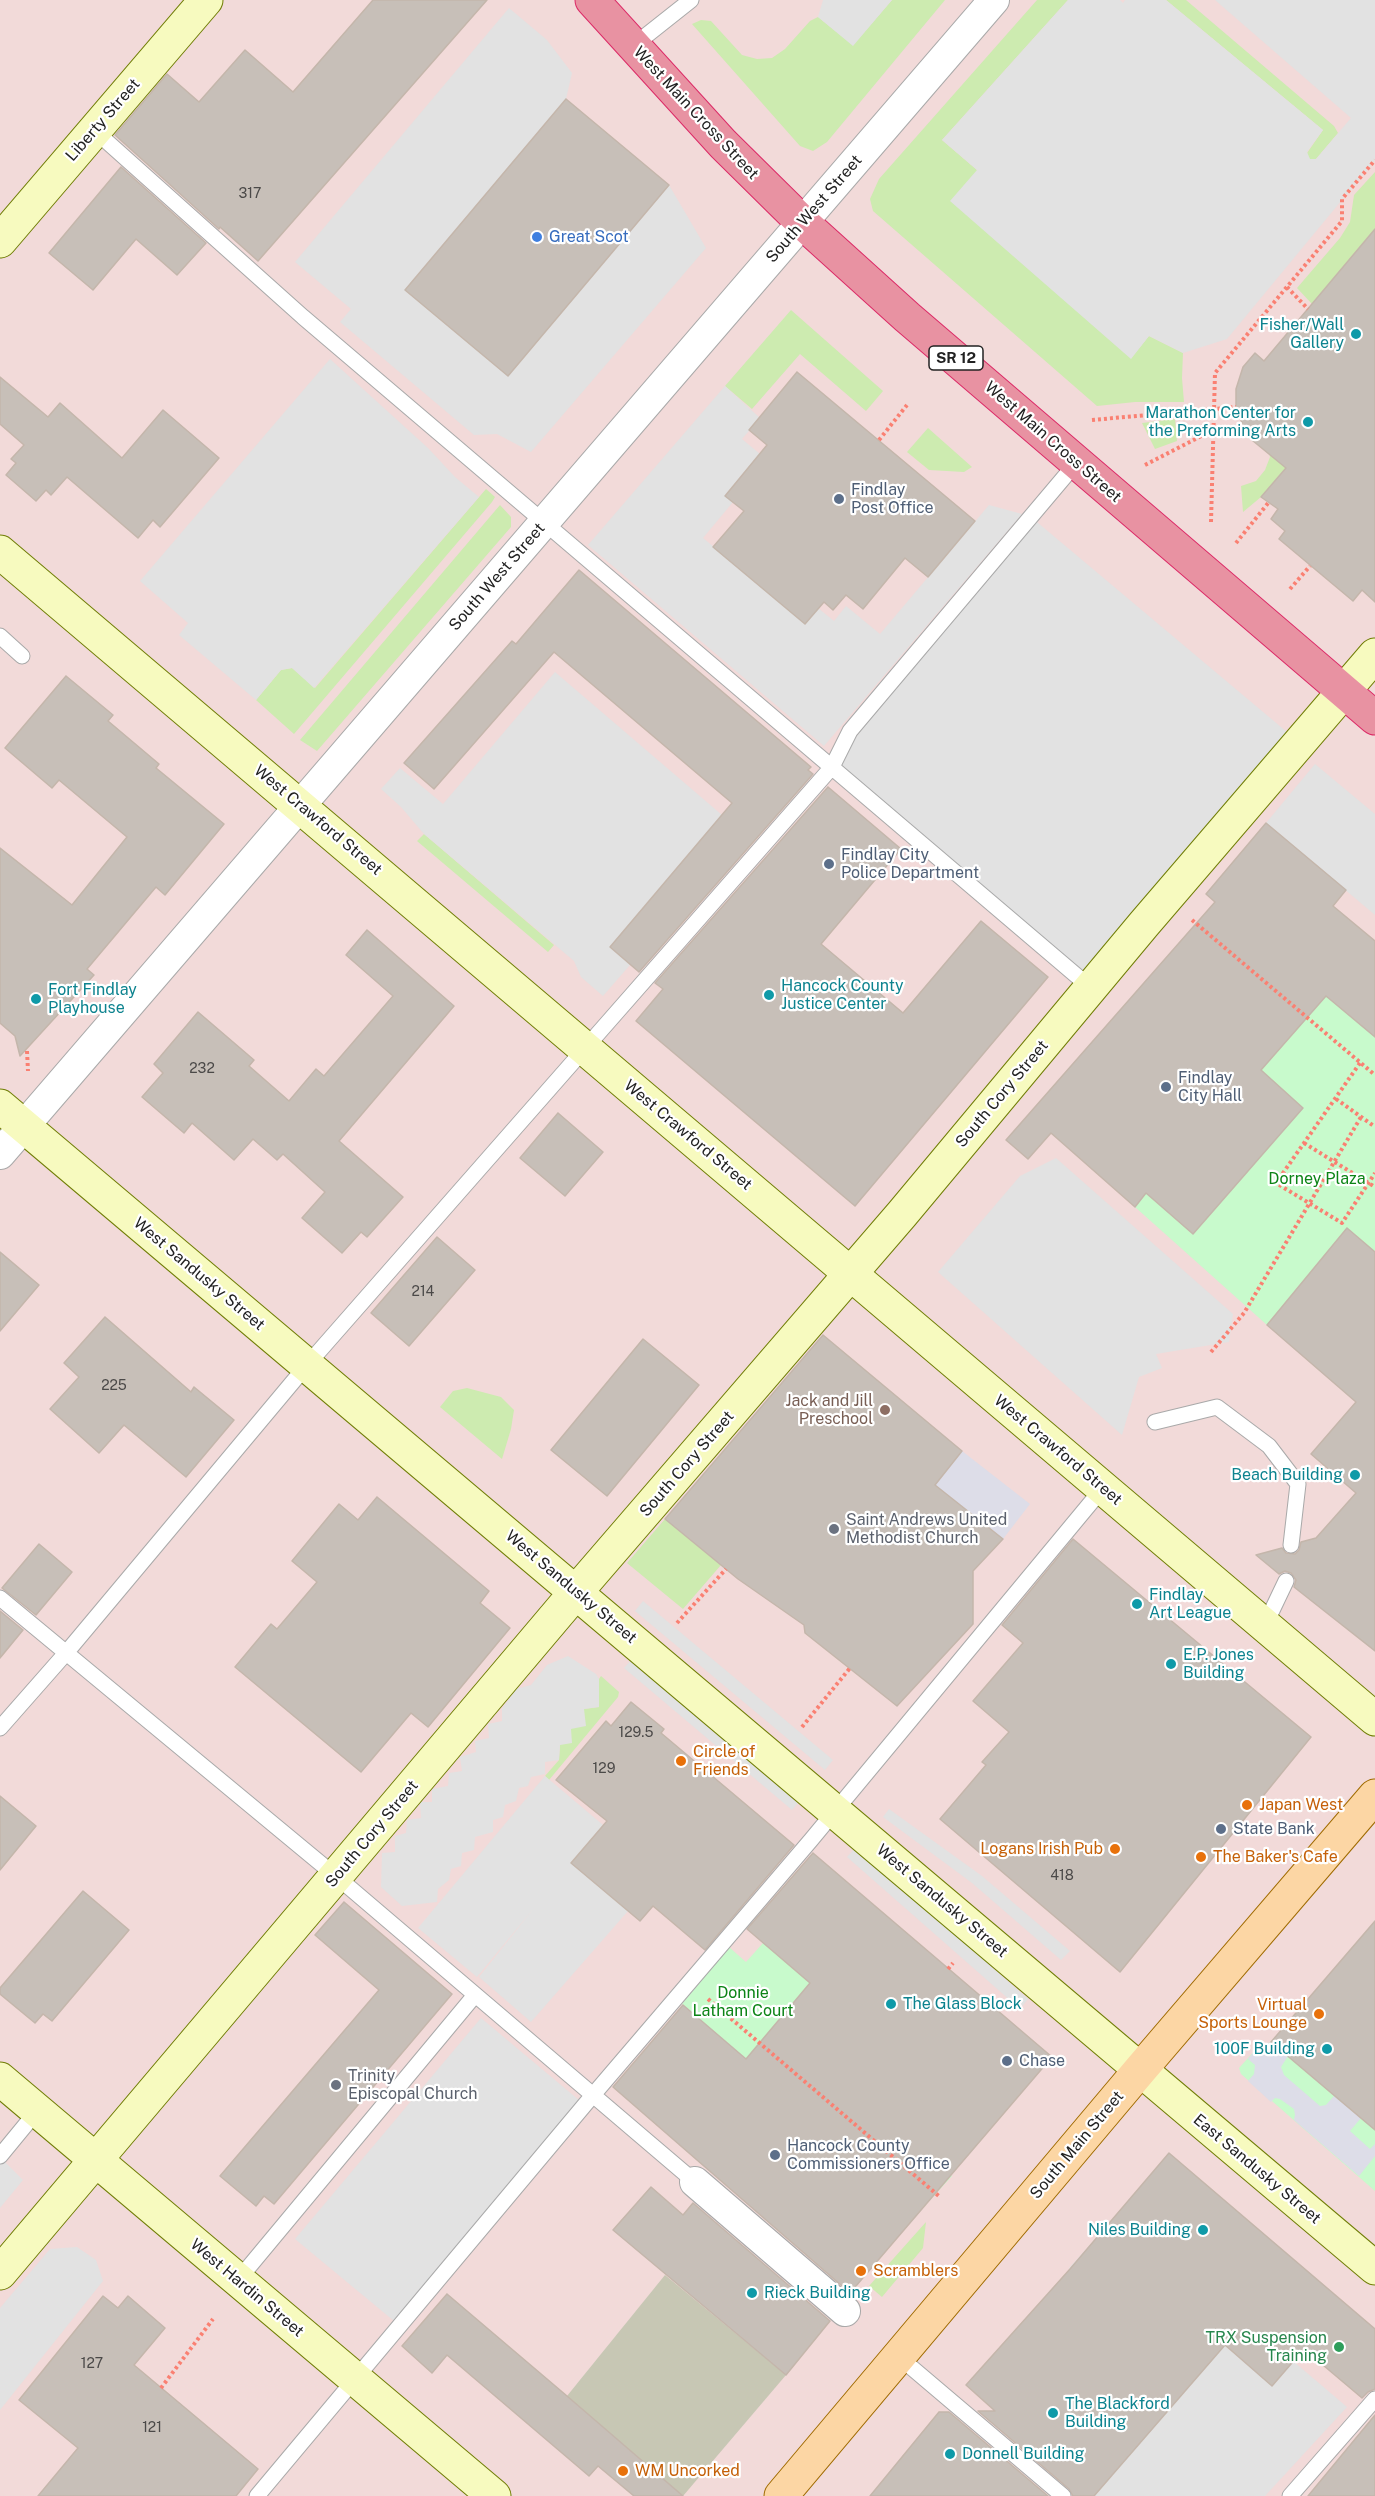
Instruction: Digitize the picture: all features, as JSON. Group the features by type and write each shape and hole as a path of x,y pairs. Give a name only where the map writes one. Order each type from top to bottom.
{"highway":[{"name":"West Main Cross Street","path":"592,0 723,144 803,223 907,317 1375,718"}],"main road":[{"name":"South Main Street","path":"781,2496 1140,2070 1375,1796"}],"street":[{"name":"Liberty Street","path":"0,241 206,0"},
{"name":"South West Street","path":"0,1154 12,1116 301,806 994,0"},
{"name":"West Crawford Street","path":"0,552 1375,1719"},
{"name":"South Cory Street","path":"0,2273 576,1592 850,1274 1375,655"},
{"name":"West Sandusky Street","path":"12,1116 1140,2070"},
{"name":"East Sandusky Street","path":"1140,2070 1375,2268"},
{"name":"West Hardin Street","path":"0,2079 494,2496"},
{"path":"695,2182 845,2311"}],"lane":[{"path":"633,46 691,0"},
{"path":"94,130 303,317 1091,988"},
{"path":"0,1728 66,1653 306,1365 832,767 850,731 1077,462"},
{"path":"0,636 22,656"},
{"path":"1155,1422 1217,1407 1269,1446 1298,1484 1290,1545"},
{"path":"257,2496 593,2095 835,1811 1103,1488"},
{"path":"1265,1626 1286,1581"},
{"path":"0,1598 336,1876 695,2182"},
{"path":"238,2280 475,1995"},
{"path":"0,2156 37,2111"},
{"path":"898,2356 1063,2496"},
{"path":"1290,2496 1375,2399"}],"path":[{"path":"1211,522 1215,373 1342,221 1342,199 1375,160"},
{"path":"1287,287 1308,309"},
{"path":"879,440 907,405"},
{"path":"1092,420 1236,407"},
{"path":"1145,465 1213,430"},
{"path":"1236,543 1269,502"},
{"path":"1290,589 1310,566"},
{"path":"1167,898 1375,1075"},
{"path":"27,1050 28,1059"},
{"path":"1360,1063 1276,1183 1342,1223 1375,1173"},
{"path":"1336,1099 1375,1127"},
{"path":"1211,1352 1244,1313 1361,1117"},
{"path":"1304,1143 1375,1187"},
{"path":"677,1623 726,1569"},
{"path":"802,1727 850,1668"},
{"path":"948,1969 953,1963"},
{"path":"689,1983 940,2197"},
{"path":"161,2388 213,2319"}],"shaded area":[{"path":"0,0 1375,0 1375,2496 0,2496 0,1154 23,1126 0,1107"},
{"path":"823,0 892,0 853,46 818,17"},
{"path":"1068,0 1120,0 1123,3 1125,0 1166,0 1323,130 1307,152 1310,159 1316,159 1351,118 1215,0 1375,0 1375,160 1227,339 1183,353 1149,336 1131,359 950,201 977,170 942,140"},
{"path":"509,8 547,40 572,73 566,99 406,290 508,376 669,185 706,248 531,452 497,434 474,435 340,322 351,309 295,262"},
{"path":"330,359 479,497 314,688 292,668 281,670 256,700 179,635 188,623 140,581"},
{"path":"725,386 760,418 742,439 760,454 725,495 733,502 703,538 714,547 818,608 834,621 846,606 880,634 989,505 1022,514 824,746 588,545"},
{"path":"1031,517 1300,743 1091,988 832,767"},
{"path":"555,672 722,815 610,947 630,965 603,996 581,977 574,961 424,834 401,807 381,789 400,768 443,804"},
{"path":"1315,764 1375,814 1375,915 1266,823"},
{"path":"1056,1158 1233,1314 1229,1342 1156,1354 1162,1368 1139,1377 1122,1435 938,1272 1020,1176"},
{"path":"962,1451 1030,1504 1003,1539 935,1485"},
{"path":"643,1601 833,1760 825,1770 635,1611"},
{"path":"568,1656 596,1674 599,1679 599,1707 584,1709 586,1726 571,1729 572,1743 560,1745 559,1760 545,1762 545,1774 531,1777 528,1786 519,1788 516,1801 505,1805 503,1817 493,1820 493,1832 475,1837 474,1850 462,1853 461,1866 451,1869 449,1880 438,1889 437,1902 402,1906 381,1887 382,1853 395,1852 395,1836 406,1833 407,1820 421,1818 420,1802 432,1802 432,1789 448,1786 449,1773 462,1771 460,1757 476,1752 475,1741 489,1738 488,1724 502,1721 502,1709 516,1689 531,1685 547,1665"},
{"path":"631,1660 799,1802 792,1810 624,1668"},
{"path":"545,1776 603,1825 572,1863 628,1911 531,2022 479,1977 534,1908 477,1977 418,1928"},
{"path":"889,1809 982,1876 1070,1951 1061,1960 972,1883 883,1817"},
{"path":"856,1847 1028,1999 1020,2009 847,1857"},
{"path":"481,2018 586,2106 400,2326 295,2239"},
{"path":"1271,2042 1288,2056 1281,2067 1284,2075 1320,2106 1326,2105 1334,2096 1361,2118 1350,2131 1370,2149 1375,2144 1375,2156 1359,2176 1294,2120 1294,2109 1280,2099 1275,2098 1271,2102 1248,2081 1254,2074 1255,2065 1248,2059 1258,2047"},
{"path":"0,2157 23,2180 0,2208"},
{"path":"1097,2237 1272,2385 1293,2361 1347,2407 1265,2496 1094,2496 1195,2378 1069,2268"},
{"path":"77,2247 96,2260 103,2281 0,2410 0,2308 50,2249"},
{"path":"665,2275 786,2375 683,2496 567,2396"}],"green space":[{"path":"892,0 945,0 827,142 813,151 800,146 692,24 701,20 711,21 742,55 757,59 772,58 785,49 810,21 818,17 853,45"},
{"path":"1037,0 1068,0 942,140 977,170 1131,358 1149,336 1183,353 1184,402 1135,402 1097,406 873,211 870,199 879,179"},
{"path":"1166,0 1186,0 1334,126 1338,133 1316,159 1309,159 1307,153 1323,130"},
{"path":"1375,172 1375,229 1312,304 1297,288 1340,238 1350,222 1354,195"},
{"path":"791,310 883,391 866,411 800,354 752,409 725,386"},
{"path":"1175,419 1177,441 1155,449 1142,423"},
{"path":"928,428 972,467 964,472 929,470 907,452"},
{"path":"1266,442 1295,457 1261,497 1243,512 1241,486 1256,481 1265,470 1270,457"},
{"path":"486,489 495,497 492,502 294,734 256,700 281,670 292,668 315,688"},
{"path":"500,505 511,517 511,527 317,751 300,740"},
{"path":"424,834 554,945 548,952 417,841"},
{"name":"Dorney Plaza","path":"1326,996 1375,1037 1375,1252 1347,1229 1311,1271 1329,1287 1286,1303 1267,1325 1135,1207 1146,1193 1193,1234 1261,1070"},
{"path":"467,1388 501,1397 514,1410 502,1459 440,1407 453,1391"},
{"path":"665,1519 721,1565 683,1609 627,1563"},
{"path":"601,1676 619,1692 618,1697 549,1780 545,1776 559,1760 560,1745 584,1709 599,1707 599,1679"},
{"name":"Donnie Latham Court","path":"763,1943 810,1983 776,2025 952,2176 922,2209 682,2004 729,1947 746,1962"},
{"path":"1271,2042 1375,2130 1375,2191 1241,2074 1239,2068 1258,2047"},
{"path":"926,2222 923,2248 882,2297 869,2286"}],"building":[{"path":"373,0 487,0 258,261 115,135 167,74 199,102 245,50 293,92"},
{"name":"Great Scot","path":"566,99 669,185 508,376 405,290"},
{"path":"121,167 206,243 177,275 136,239 93,290 49,253"},
{"name":"Marathon Center for the Preforming Arts","path":"1375,229 1375,602 1362,590 1353,601 1279,539 1285,531 1271,519 1278,509 1261,497 1286,468 1247,436 1236,407 1236,389 1243,367 1255,353 1264,361"},
{"name":"Findlay Post Office","path":"797,372 975,521 928,577 905,558 863,609 846,595 833,610 824,602 805,624 713,547 744,511 725,496 767,445 749,430"},
{"path":"0,377 48,417 60,403 122,458 163,410 219,458 160,527 153,520 138,538 67,477 51,495 46,490 36,501 6,475 16,463 11,459 24,445 0,424"},
{"path":"579,570 811,767 808,770 813,774 639,972 610,947 732,803 554,652 434,789 404,763 512,641 516,644"},
{"path":"66,676 113,715 108,721 159,764 156,768 224,824 165,895 156,887 87,969 94,975 20,1056 15,1036 0,1023 0,848 72,905 127,837 59,780 52,788 5,748"},
{"name":"Hancock County Justice Center","path":"828,787 901,849 821,944 903,1013 981,921 1048,977 855,1206 636,1021 663,989 655,983"},
{"name":"Findlay City Hall","path":"1266,823 1346,890 1333,906 1375,941 1375,1037 1326,996 1261,1070 1303,1108 1193,1234 1146,1193 1135,1207 1051,1133 1028,1159 1006,1140 1215,902 1206,894"},
{"path":"367,930 454,1006 339,1141 403,1197 367,1237 361,1232 342,1253 302,1218 325,1192 283,1154 277,1160 253,1139 234,1160 192,1123 184,1133 142,1097 163,1073 154,1064 198,1012 254,1060 249,1066 289,1101 316,1069 324,1076 393,996 346,955"},
{"path":"558,1113 603,1152 565,1196 520,1158"},
{"path":"1347,1228 1375,1252 1375,1651 1294,1587 1296,1580 1291,1573 1285,1571 1279,1574 1256,1555 1282,1548 1286,1553 1295,1554 1301,1542 1316,1538 1356,1493 1311,1454 1356,1402 1267,1325"},
{"path":"437,1237 475,1270 409,1346 371,1313"},
{"path":"0,1252 39,1285 0,1331"},
{"path":"105,1317 191,1392 194,1387 234,1420 186,1477 124,1425 99,1453 50,1409 79,1377 64,1363"},
{"name":"Saint Andrews United Methodist Church","path":"823,1335 962,1451 935,1485 1003,1539 973,1571 973,1624 897,1706 805,1633 804,1625 738,1579 665,1519"},
{"path":"643,1339 699,1385 607,1496 551,1450"},
{"path":"377,1497 489,1591 480,1603 510,1628 428,1727 411,1713 361,1772 235,1667 271,1624 277,1629 317,1582 292,1561 339,1504 358,1520"},
{"path":"1073,1539 1311,1737 1120,1972 940,1819 986,1765 982,1762 1009,1732 973,1701 1023,1643 1002,1625"},
{"path":"39,1544 72,1572 36,1615 2,1588"},
{"path":"0,1611 23,1630 0,1658"},
{"path":"631,1702 664,1729 661,1733 794,1845 705,1950 653,1906 640,1921 571,1863 607,1821 556,1780 606,1721 611,1726"},
{"path":"0,1796 36,1826 0,1870"},
{"path":"813,1853 1052,2057 850,2293 613,2087 683,2005 746,2059 810,1983 747,1929"},
{"path":"83,1891 129,1930 52,2021 43,2014 35,2023 0,1994 0,1988"},
{"name":"Trinity Episcopal Church","path":"344,1902 452,1994 274,2204 264,2196 256,2206 220,2176 379,1990 315,1935"},
{"name":"100F Building","path":"1375,1921 1375,2130 1271,2042"},
{"path":"1169,2153 1375,2329 1375,2389 1362,2398 1304,2349 1272,2386 1225,2345 1094,2496 1073,2496 1069,2489 978,2411 995,2411 966,2385 1070,2269"},
{"name":"Rieck Building","path":"651,2187 683,2215 693,2203 830,2321 786,2375 613,2230"},
{"path":"447,2294 683,2496 634,2496 598,2466 589,2476 447,2355 432,2373 402,2346"},
{"path":"103,2296 118,2308 128,2296 165,2328 134,2365 258,2469 236,2496 38,2496 78,2448 19,2400"},
{"name":"Donnell Building","path":"939,2412 949,2412 1048,2496 870,2496"},
{"path":"1375,2415 1375,2496 1308,2496"}],"place":[{"name":"Great Scot","path":"537,237"},
{"name":"Fisher/Wall Gallery","path":"1356,334"},
{"name":"Marathon Center for the Preforming Arts","path":"1308,422"},
{"name":"Findlay Post Office","path":"839,499"},
{"name":"Findlay City Police Department","path":"829,864"},
{"name":"Hancock County Justice Center","path":"769,995"},
{"name":"Fort Findlay Playhouse","path":"36,999"},
{"name":"Findlay City Hall","path":"1166,1087"},
{"name":"Jack and Jill Preschool","path":"885,1410"},
{"name":"Beach Building","path":"1355,1475"},
{"name":"Saint Andrews United Methodist Church","path":"834,1529"},
{"name":"Findlay Art League","path":"1137,1604"},
{"name":"E.P. Jones Building","path":"1171,1664"},
{"name":"Circle of Friends","path":"681,1761"},
{"name":"Japan West","path":"1247,1805"},
{"name":"State Bank","path":"1221,1829"},
{"name":"Logans Irish Pub","path":"1115,1849"},
{"name":"The Baker's Cafe","path":"1201,1857"},
{"name":"The Glass Block","path":"891,2004"},
{"name":"Virtual Sports Lounge","path":"1319,2014"},
{"name":"100F Building","path":"1327,2049"},
{"name":"Chase","path":"1007,2061"},
{"name":"Trinity Episcopal Church","path":"336,2085"},
{"name":"Hancock County Commissioners Office","path":"775,2155"},
{"name":"Niles Building","path":"1203,2230"},
{"name":"Scramblers","path":"861,2271"},
{"name":"Rieck Building","path":"752,2293"},
{"name":"TRX Suspension Training","path":"1339,2347"},
{"name":"The Blackford Building","path":"1053,2413"},
{"name":"Donnell Building","path":"950,2454"},
{"name":"WM Uncorked","path":"623,2471"}]}
